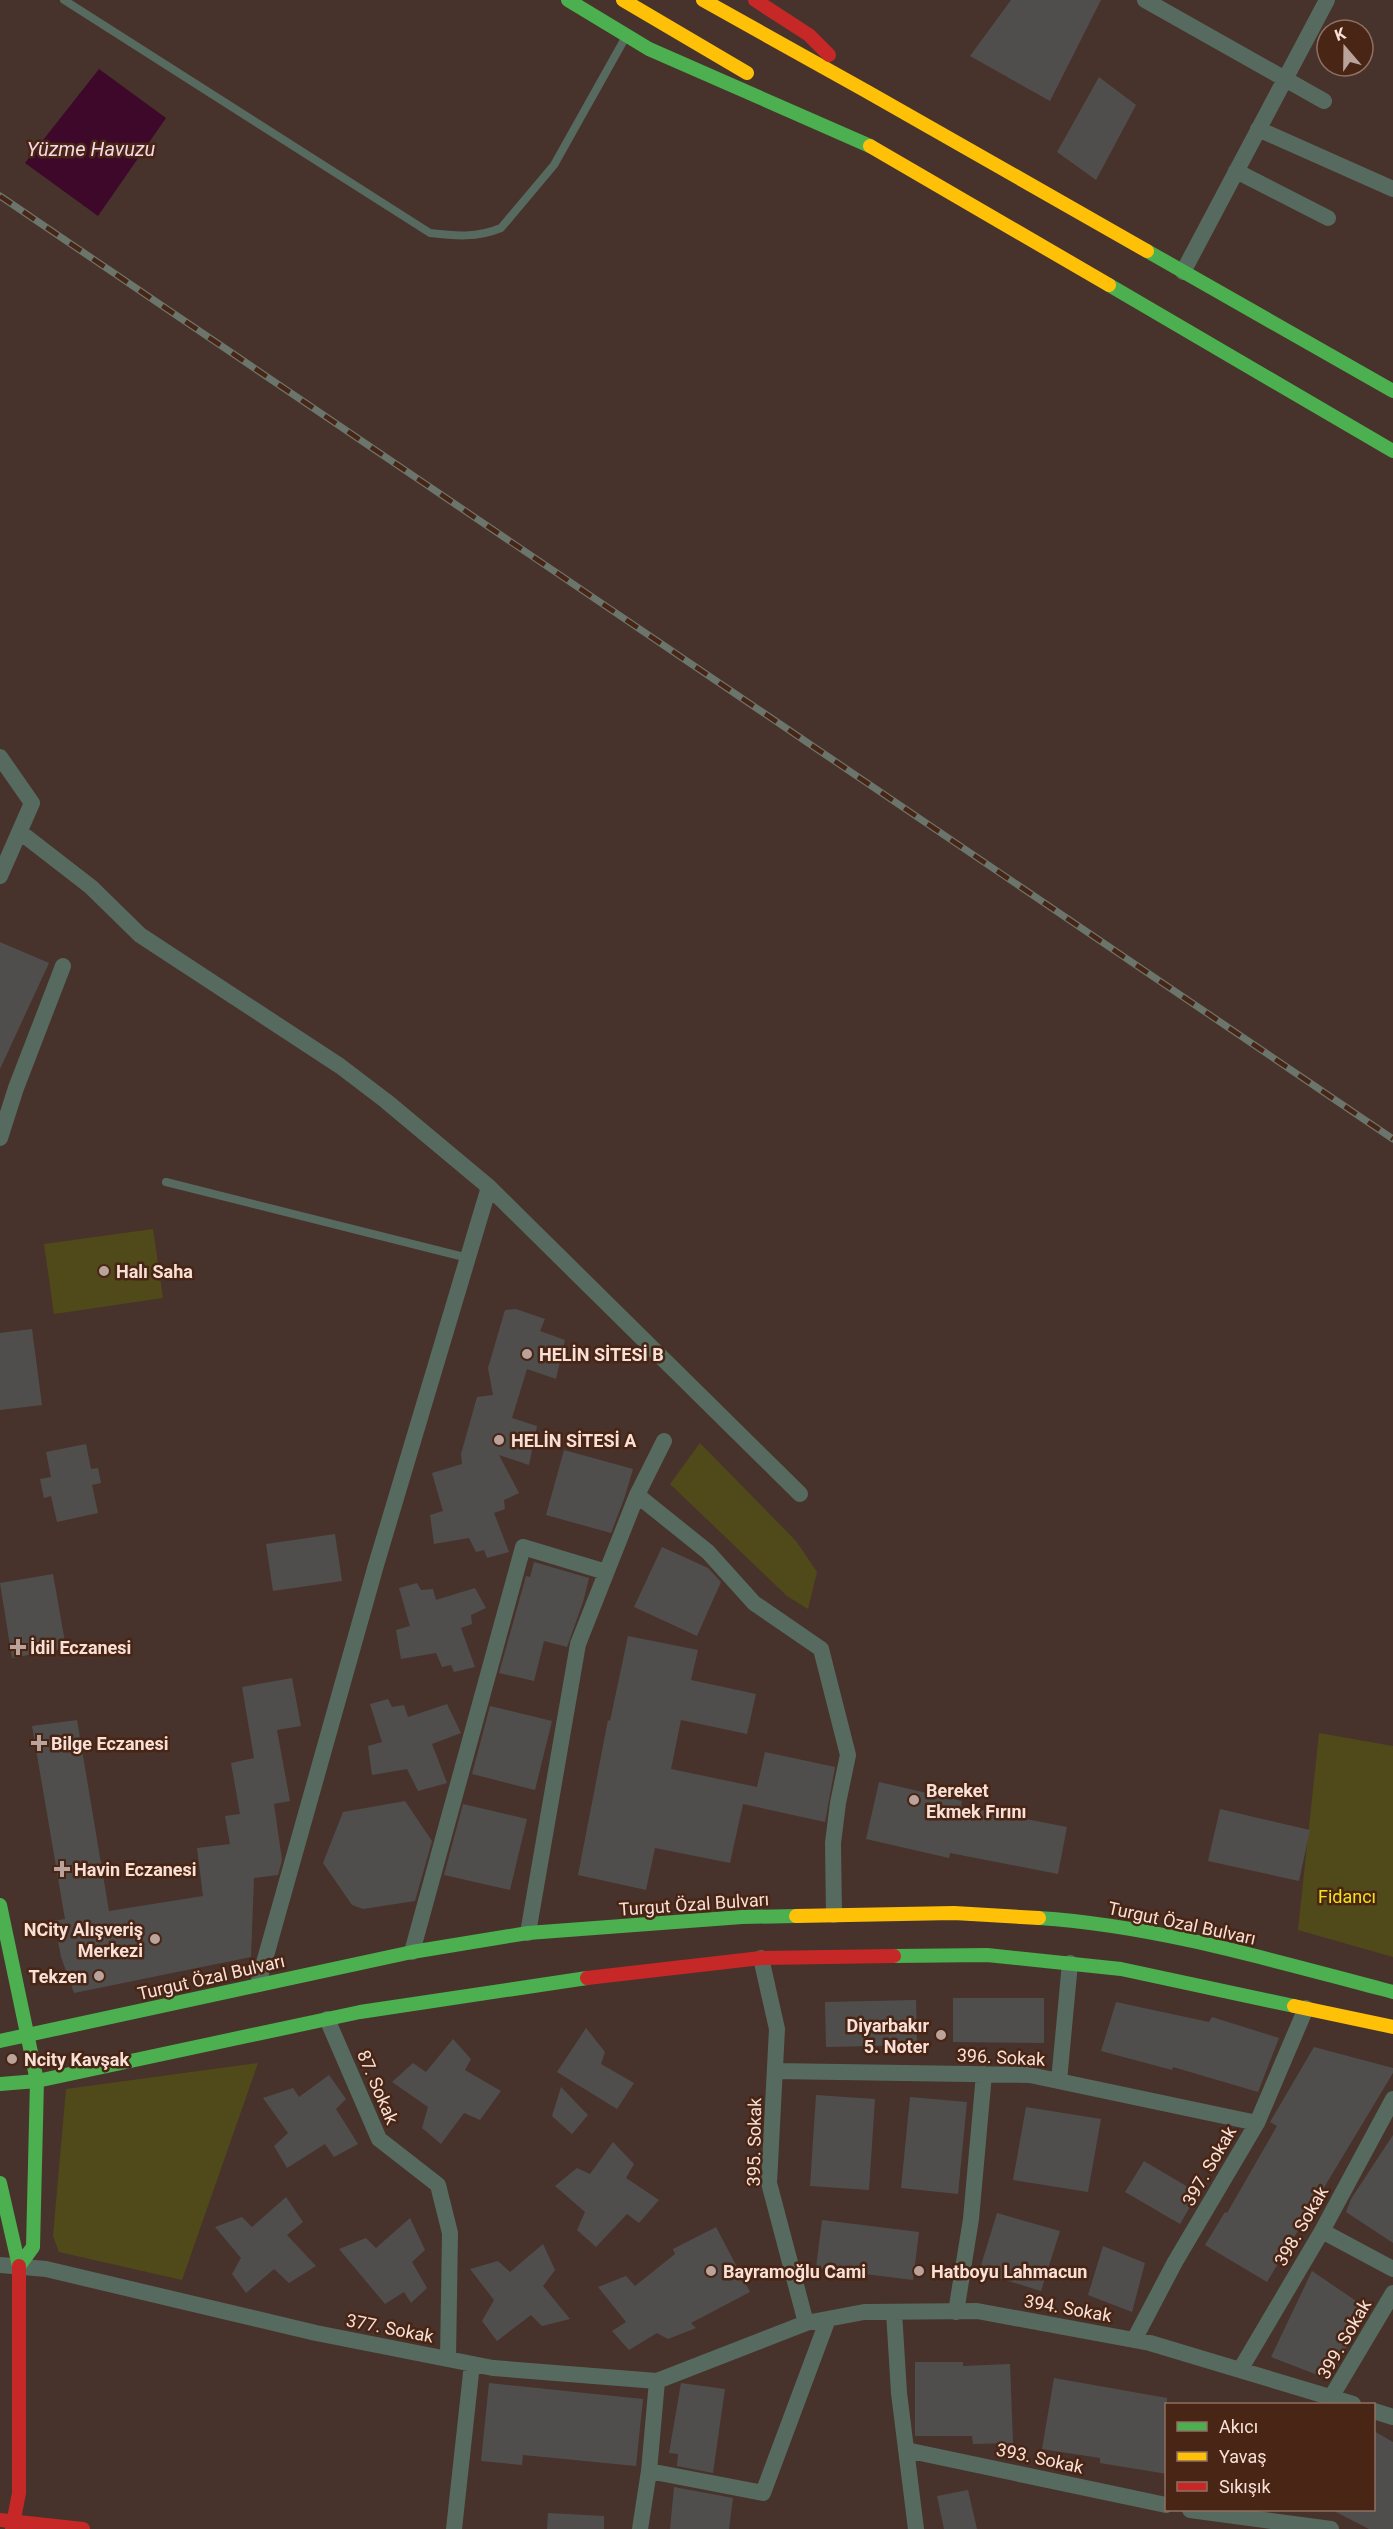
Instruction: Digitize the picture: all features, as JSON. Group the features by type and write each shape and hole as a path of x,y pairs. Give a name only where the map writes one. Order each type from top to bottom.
{"main road":[{"path":"568,0 649,49 870,146"},
{"path":"623,0 1393,451"},
{"path":"703,0 1393,391"},
{"path":"755,0 809,35 866,91"},
{"path":"0,1905 37,2081 33,2247 19,2266"},
{"name":"Turgut Özal Bulvarı","path":"0,2042 412,1952 528,1934 742,1917 954,1913 1082,1921 1197,1942 1393,1992"},
{"path":"0,2084 37,2081 360,2012 579,1979 761,1958 987,1955 1121,1969 1393,2027"},
{"path":"0,2183 19,2266 19,2493 9,2523 83,2529"}],"street":[{"path":"1145,0 1324,100"},
{"path":"1183,272 1285,79 1323,1"},
{"path":"1258,129 1393,189"},
{"path":"1236,171 1328,218"},
{"path":"0,757 33,803 0,876"},
{"path":"20,832 91,887 140,935 340,1066 386,1101 489,1187 800,1494"},
{"path":"0,1136 63,966"},
{"path":"258,1984 376,1565 489,1187"},
{"path":"528,1934 578,1644 637,1495 663,1441"},
{"path":"637,1495 708,1552 754,1603 821,1649 848,1755 833,1843 834,1915"},
{"path":"412,1952 523,1547 606,1572"},
{"name":"395. Sokak","path":"761,1958 777,2029 769,2183 806,2323"},
{"path":"1059,2081 1070,1964"},
{"name":"397. Sokak","path":"1134,2340 1175,2262 1257,2123 1306,2008"},
{"name":"87. Sokak","path":"327,2019 379,2139 438,2185 450,2233 448,2359"},
{"name":"396. Sokak","path":"775,2071 1029,2075 1257,2123"},
{"path":"956,2312 971,2219 984,2074"},
{"name":"398. Sokak","path":"1240,2370 1322,2231 1393,2099"},
{"path":"1322,2231 1393,2269"},
{"name":"377. Sokak","path":"0,2265 46,2269 316,2334 493,2368 657,2381 769,2335"},
{"name":"399. Sokak","path":"1330,2401 1393,2293"},
{"name":"394. Sokak","path":"769,2335 806,2323 864,2312 977,2311 1134,2340 1240,2370 1330,2401 1345,2403"},
{"path":"894,2312 899,2393 916,2529"},
{"path":"649,2471 763,2493 828,2319"},
{"path":"454,2529 472,2364"},
{"path":"640,2529 649,2471 657,2381"},
{"path":"1375,2411 1393,2417"},
{"name":"393. Sokak","path":"906,2450 1165,2505"},
{"path":"1213,2511 1258,2513 1331,2529"}],"lane":[{"path":"64,0 430,233 463,237 501,228 554,165 627,35"},
{"path":"166,1182 468,1258"}],"green space":[{"name":"Halı Saha","path":"153,1229 163,1298 54,1314 44,1244"},
{"path":"700,1443 796,1541 817,1572 808,1609 787,1596 670,1484"},
{"name":"Fidancı","path":"1319,1733 1393,1746 1393,1957 1298,1930"},
{"path":"258,2063 182,2280 59,2252 53,2236 66,2089"}],"water":[{"name":"Yüzme Havuzu","path":"99,69 166,118 98,216 25,163"}],"building":[{"path":"1011,0 1101,0 1050,101 970,56"},
{"path":"1099,77 1136,105 1096,180 1057,152"},
{"path":"0,942 49,963 0,1069"},
{"path":"516,1309 545,1319 540,1331 565,1340 556,1379 527,1369 512,1418 537,1426 529,1465 499,1455 519,1493 504,1500 505,1509 494,1513 509,1552 487,1558 484,1550 476,1552 469,1538 434,1544 430,1515 443,1511 432,1473 462,1464 461,1454 477,1397 493,1395 488,1368 505,1310"},
{"path":"32,1329 42,1405 0,1410 0,1333"},
{"path":"86,1444 91,1469 98,1468 101,1483 92,1485 98,1513 57,1522 51,1496 44,1498 40,1479 51,1477 46,1452"},
{"path":"564,1450 633,1469 611,1533 546,1515"},
{"path":"335,1534 342,1581 273,1591 266,1544"},
{"path":"662,1547 708,1568 721,1582 697,1636 634,1607"},
{"path":"534,1562 589,1578 567,1647 544,1641 534,1681 499,1673 526,1576 530,1577"},
{"path":"53,1574 66,1648 12,1658 0,1583"},
{"path":"417,1583 421,1590 433,1589 436,1600 475,1588 486,1608 471,1615 472,1624 461,1628 475,1667 454,1672 451,1665 442,1667 436,1653 401,1659 396,1630 410,1626 399,1588"},
{"path":"628,1636 698,1650 691,1680 756,1694 747,1734 681,1720 671,1769 757,1787 765,1752 835,1767 825,1822 743,1804 730,1863 655,1848 646,1890 578,1875 608,1720 610,1721"},
{"path":"292,1678 301,1726 277,1730 290,1801 274,1804 282,1860 278,1875 254,1878 251,1957 74,1993 61,1957 54,1921 65,1919 32,1726 77,1720 109,1911 203,1896 197,1848 230,1844 225,1816 240,1814 231,1763 254,1758 242,1687"},
{"path":"388,1699 392,1707 404,1705 408,1717 447,1704 461,1733 432,1744 447,1783 418,1791 407,1769 372,1775 368,1746 382,1742 370,1704"},
{"path":"490,1706 552,1721 535,1790 472,1774"},
{"path":"879,1782 962,1801 961,1806 1067,1827 1058,1874 950,1853 949,1858 866,1839"},
{"path":"405,1801 432,1841 415,1901 363,1909 352,1905 323,1863 343,1812"},
{"path":"463,1804 527,1819 510,1890 444,1875"},
{"path":"1220,1809 1310,1830 1299,1881 1208,1861"},
{"path":"953,1998 1044,1998 1044,2043 953,2042"},
{"path":"916,2000 917,2045 826,2047 825,2002"},
{"path":"1116,2002 1209,2022 1212,2017 1279,2038 1258,2092 1173,2067 1172,2070 1101,2051"},
{"path":"586,2028 605,2052 601,2064 634,2083 617,2109 557,2072"},
{"path":"453,2039 471,2059 465,2070 501,2091 480,2120 464,2113 441,2144 422,2128 428,2107 392,2082 413,2063 426,2072"},
{"path":"1314,2047 1393,2068 1393,2073 1267,2282 1205,2245 1225,2212 1227,2213 1277,2126 1270,2122"},
{"path":"329,2075 346,2099 336,2109 358,2144 334,2157 325,2144 287,2168 274,2146 288,2133 263,2098 293,2088 299,2097"},
{"path":"561,2087 588,2115 572,2134 552,2116"},
{"path":"816,2095 875,2099 869,2190 810,2186"},
{"path":"910,2097 967,2102 958,2194 901,2188"},
{"path":"1026,2107 1101,2119 1088,2192 1013,2180"},
{"path":"1393,2135 1393,2243 1346,2212 1351,2199"},
{"path":"613,2142 634,2164 626,2178 659,2200 639,2223 627,2214 596,2247 577,2230 585,2212 555,2186 577,2168 590,2174"},
{"path":"1144,2161 1198,2193 1180,2224 1125,2192"},
{"path":"286,2197 303,2222 287,2235 316,2266 289,2283 274,2269 246,2293 232,2274 241,2258 215,2227 242,2217 252,2227"},
{"path":"997,2213 1060,2231 1041,2291 979,2272"},
{"path":"410,2218 425,2250 412,2262 427,2288 411,2303 404,2292 385,2304 339,2249 366,2238 376,2248"},
{"path":"822,2220 919,2232 913,2280 816,2268"},
{"path":"716,2227 750,2292 691,2323 696,2328 668,2339 657,2333 629,2350 612,2331 626,2322 598,2287 626,2276 635,2286 675,2254 673,2249"},
{"path":"543,2244 555,2270 543,2286 570,2319 542,2326 531,2315 497,2341 482,2321 494,2300 470,2269 498,2261 510,2272"},
{"path":"1103,2246 1145,2263 1132,2312 1088,2295"},
{"path":"1312,2271 1368,2309 1328,2379 1271,2357"},
{"path":"915,2362 963,2362 963,2366 1010,2364 1013,2443 973,2444 972,2436 915,2436"},
{"path":"1054,2378 1167,2398 1167,2403 1165,2403 1165,2474 1100,2463 1100,2458 1042,2449"},
{"path":"489,2383 643,2399 636,2466 523,2455 522,2465 481,2461"},
{"path":"681,2383 725,2389 713,2473 677,2466 678,2454 669,2453"},
{"path":"1375,2432 1393,2442 1393,2529 1369,2529 1334,2511 1375,2511"},
{"path":"674,2487 733,2498 729,2529 670,2529"},
{"path":"968,2490 977,2529 944,2529 937,2496"},
{"path":"548,2513 604,2516 604,2529 547,2529"}],"railway":[{"path":"0,196 1393,1139"}],"traffic: fast":[{"path":"568,0 649,49 870,146"},
{"path":"1147,251 1393,391"},
{"path":"1109,285 1393,451"},
{"path":"0,1905 37,2081 33,2247 19,2266 0,2183"},
{"path":"0,2041 412,1952 528,1933 742,1917 796,1916"},
{"path":"1039,1918 1084,1922 1174,1937 1393,1992"},
{"path":"894,1956 987,1955 1121,1969 1294,2006"},
{"path":"0,2084 37,2081 360,2012 587,1978"}],"traffic: slow":[{"path":"623,0 747,73"},
{"path":"703,0 866,91"},
{"path":"866,91 1147,251"},
{"path":"870,146 1109,285"},
{"path":"796,1916 954,1913 1039,1918"},
{"path":"1294,2006 1393,2027"}],"traffic: jam":[{"path":"755,0 809,35 829,55"},
{"path":"587,1978 761,1958 894,1956"},
{"path":"12,2529 19,2493 19,2266"},
{"path":"0,2520 83,2529"}],"place":[{"name":"Halı Saha","path":"104,1271"},
{"name":"HELİN SİTESİ B","path":"527,1354"},
{"name":"HELİN SİTESİ A","path":"499,1440"},
{"name":"İdil Eczanesi","path":"18,1647"},
{"name":"Bilge Eczanesi","path":"39,1743"},
{"name":"Bereket Ekmek Fırını","path":"914,1800"},
{"name":"Havin Eczanesi","path":"62,1869"},
{"name":"NCity Alışveriş Merkezi","path":"155,1939"},
{"name":"Tekzen","path":"99,1976"},
{"name":"Diyarbakır 5. Noter","path":"941,2035"},
{"name":"Ncity Kavşak","path":"12,2059"},
{"name":"Bayramoğlu Cami","path":"711,2271"},
{"name":"Hatboyu Lahmacun","path":"919,2271"}]}
